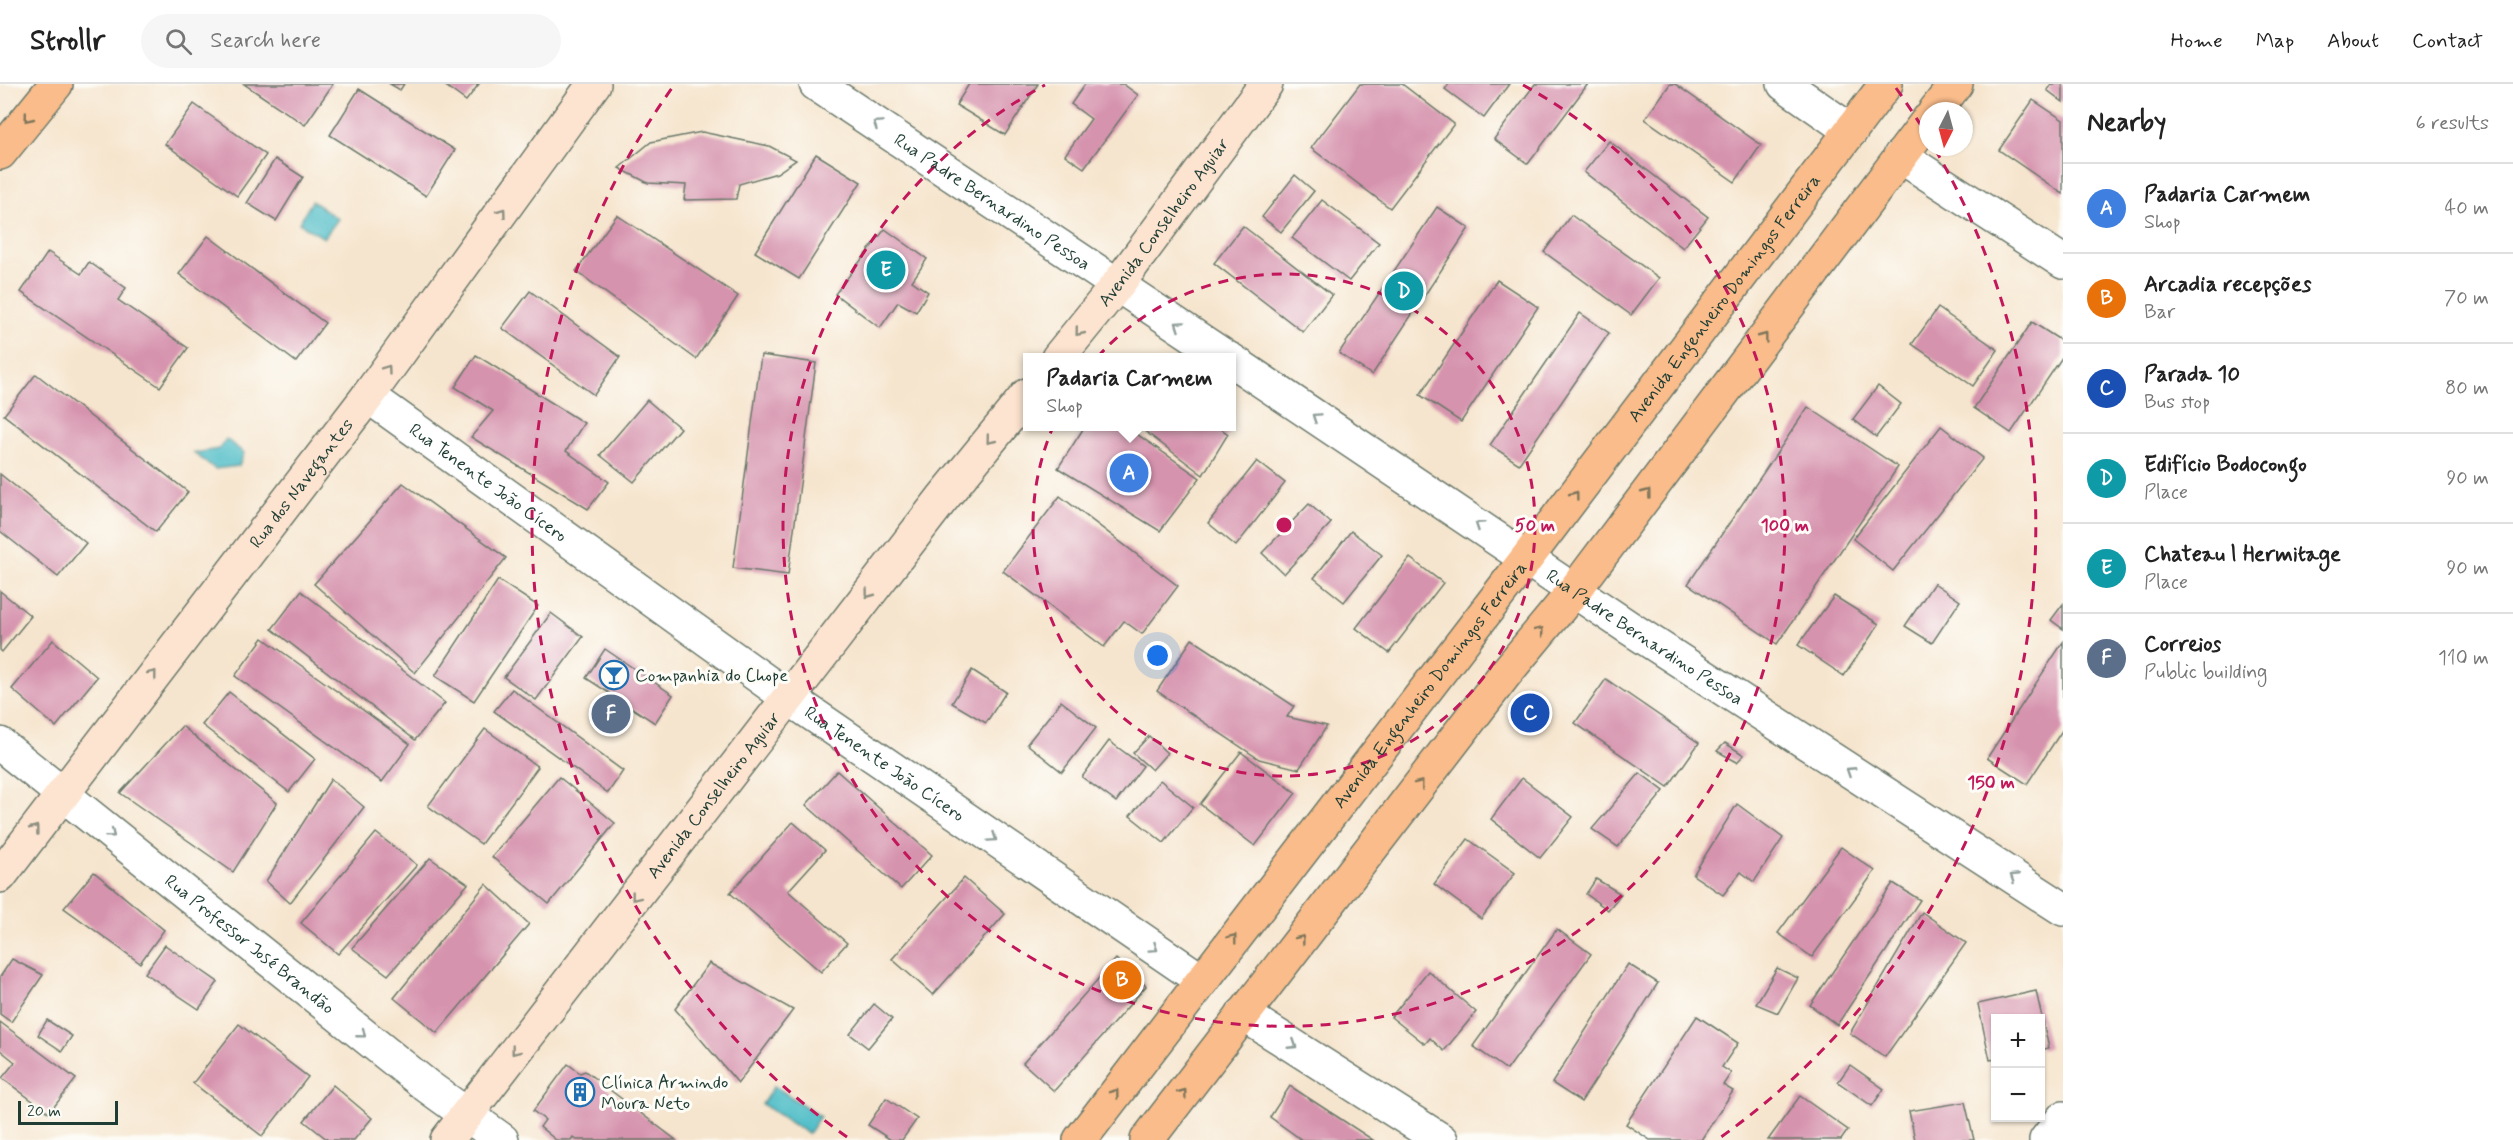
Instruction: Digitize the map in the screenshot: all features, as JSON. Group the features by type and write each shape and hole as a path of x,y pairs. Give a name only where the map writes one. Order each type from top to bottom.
{"main road":[{"path":"0,153 56,84"},
{"name":"Rua dos Navegantes","path":"0,876 368,396 594,84"},
{"name":"Avenida Conselheiro Aguiar","path":"1061,353 1118,284 1266,84"},
{"name":"Avenida Engenheiro Domingos Ferreira","path":"1080,1140 1527,558 1886,84"},
{"path":"1942,102 1956,84"},
{"path":"1147,1140 1505,674 1574,591 1919,132"},
{"name":"Avenida Conselheiro Aguiar","path":"457,1127 942,499 1023,400"}],"street":[{"name":"Rua Padre Bernardino Pessoa","path":"816,84 1220,353"},
{"path":"1784,84 1851,131"},
{"path":"1900,156 2063,262"},
{"name":"Rua Padre Bernardino Pessoa","path":"1236,364 1574,591 2063,909"},
{"name":"Rua Tenente João Cícero","path":"368,396 789,698 1201,980"},
{"name":"Rua Professor José Brandão","path":"0,744 457,1127 502,1140"},
{"path":"1243,1014 1441,1140"},
{"path":"2046,1140 2063,1118"}],"water":[{"path":"312,201 338,219 324,238 299,223"},
{"path":"226,439 244,453 239,466 215,469 194,453 219,449"},
{"path":"774,1086 820,1116 808,1134 762,1104"}],"building":[{"path":"244,84 333,84 305,125"},
{"path":"390,84 404,84 400,90"},
{"path":"443,84 479,84 466,101"},
{"path":"969,84 1038,84 1005,135 956,105"},
{"path":"1085,84 1123,84 1138,95 1084,168 1065,155 1091,119 1071,104"},
{"path":"1360,84 1402,84 1454,124 1390,208 1311,148"},
{"path":"1449,84 1509,84 1484,118 1445,89"},
{"path":"1535,84 1588,84 1528,164 1494,139"},
{"path":"1670,84 1675,84 1761,145 1735,182 1645,119"},
{"path":"2051,84 2063,84 2063,102 2047,90"},
{"path":"359,89 455,150 426,196 330,135"},
{"path":"2033,100 2063,120 2063,194 1999,150"},
{"path":"194,104 266,155 237,196 165,144"},
{"path":"702,132 769,146 796,160 777,173 739,184 736,199 684,200 686,185 648,183 619,168 651,142"},
{"path":"1609,141 1708,217 1683,248 1584,172"},
{"path":"816,154 861,182 799,279 755,252"},
{"path":"275,159 303,177 276,221 247,203"},
{"path":"1295,175 1314,191 1281,232 1262,217"},
{"path":"1322,200 1379,243 1349,281 1292,238"},
{"path":"1437,207 1469,228 1372,375 1339,353"},
{"path":"617,215 738,296 696,359 576,271"},
{"path":"1571,215 1659,278 1631,315 1544,252"},
{"path":"1243,226 1332,295 1303,332 1214,263"},
{"path":"885,229 927,259 912,281 928,292 916,312 898,302 880,328 835,294"},
{"path":"208,236 325,323 296,362 179,274"},
{"path":"48,252 81,274 89,262 126,288 118,300 188,348 160,387 21,292"},
{"path":"1497,280 1538,307 1461,422 1420,395"},
{"path":"530,291 620,357 594,395 502,328"},
{"path":"1938,308 1998,350 1973,386 1912,344"},
{"path":"1580,313 1609,333 1519,464 1490,445"},
{"path":"2032,322 2063,342 2063,356 2011,433 1974,408"},
{"path":"476,355 584,423 566,451 609,482 588,509 471,437 493,411 455,387"},
{"path":"761,355 816,363 788,575 733,568"},
{"path":"36,374 188,492 156,532 4,415"},
{"path":"1878,386 1901,404 1876,437 1853,419"},
{"path":"647,400 680,428 634,482 600,455"},
{"path":"1808,407 1898,467 1777,644 1688,584"},
{"path":"1941,426 1983,458 1893,571 1853,539"},
{"path":"1082,431 1132,431 1200,478 1160,531 1058,468"},
{"path":"1145,431 1224,431 1228,434 1203,475"},
{"path":"1257,461 1285,483 1236,546 1208,523"},
{"path":"0,474 86,543 58,577 0,531"},
{"path":"403,483 506,558 415,673 314,584"},
{"path":"1060,496 1178,586 1142,634 1124,621 1104,647 1003,571"},
{"path":"1309,504 1331,523 1284,574 1262,553"},
{"path":"1351,531 1382,555 1344,602 1314,578"},
{"path":"1410,558 1443,583 1389,653 1356,628"},
{"path":"498,580 538,606 474,701 435,676"},
{"path":"1934,583 1960,601 1932,643 1905,626"},
{"path":"0,591 31,616 2,652 0,650"},
{"path":"301,591 445,703 415,740 272,629"},
{"path":"1834,596 1879,624 1844,676 1798,645"},
{"path":"2063,604 2063,629 2051,620"},
{"path":"551,613 583,637 536,700 504,677"},
{"path":"263,638 410,744 382,782 235,676"},
{"path":"1192,639 1294,706 1287,717 1327,726 1299,769 1259,759 1157,691"},
{"path":"53,640 97,677 56,727 12,689"},
{"path":"2063,642 2063,729 2027,784 1987,758"},
{"path":"605,649 673,695 655,723 586,678"},
{"path":"972,670 1006,692 986,723 952,703"},
{"path":"1606,679 1699,743 1668,787 1575,723"},
{"path":"512,689 623,771 608,793 494,711"},
{"path":"229,692 315,759 289,792 202,725"},
{"path":"1061,701 1096,728 1062,772 1027,744"},
{"path":"182,726 277,803 233,872 120,793"},
{"path":"485,729 538,767 481,844 428,806"},
{"path":"1149,736 1167,753 1152,770 1133,753"},
{"path":"1109,741 1143,766 1116,802 1082,777"},
{"path":"1725,743 1744,755 1737,762 1717,751"},
{"path":"1241,752 1296,793 1255,846 1200,804"},
{"path":"837,771 932,855 901,889 806,805"},
{"path":"1640,773 1664,791 1618,847 1592,829"},
{"path":"559,777 615,823 549,904 492,857"},
{"path":"1522,778 1573,817 1540,858 1491,819"},
{"path":"331,779 364,807 290,903 266,881"},
{"path":"1160,780 1193,807 1164,843 1130,816"},
{"path":"1737,804 1783,838 1754,882 1741,872 1723,895 1693,875"},
{"path":"793,822 825,850 788,891 847,943 821,972 730,893"},
{"path":"376,833 417,865 338,954 301,923"},
{"path":"1468,839 1515,873 1481,919 1434,884"},
{"path":"1841,847 1875,871 1812,957 1778,933"},
{"path":"430,858 468,884 388,975 352,948"},
{"path":"94,872 164,930 140,963 64,908"},
{"path":"964,878 1005,914 933,995 892,959"},
{"path":"1596,879 1621,894 1608,910 1586,894"},
{"path":"1893,883 1920,900 1837,1025 1810,1005"},
{"path":"486,884 529,924 437,1033 394,998"},
{"path":"1922,912 1966,943 1885,1057 1850,1033"},
{"path":"1557,929 1591,954 1507,1070 1473,1046"},
{"path":"165,945 218,982 199,1009 145,973"},
{"path":"12,959 43,975 11,1022 0,1014 0,977"},
{"path":"1116,959 1146,986 1054,1091 1023,1063"},
{"path":"709,963 793,1010 738,1083 675,1009"},
{"path":"1628,964 1658,983 1581,1102 1552,1083"},
{"path":"1777,968 1798,978 1778,1013 1756,1004"},
{"path":"1428,971 1476,1012 1444,1051 1430,1038 1425,1044 1391,1017"},
{"path":"2036,991 2041,1014 1991,1014 1990,1060 1978,1004"},
{"path":"874,1004 892,1019 868,1048 850,1034"},
{"path":"1697,1016 1738,1043 1722,1067 1731,1073 1723,1085 1733,1091 1701,1140 1650,1140 1626,1124"},
{"path":"47,1020 72,1036 62,1051 38,1035"},
{"path":"0,1022 76,1079 49,1113 2,1078 15,1062 0,1050"},
{"path":"239,1024 308,1077 262,1136 193,1083"},
{"path":"2045,1030 2049,1048 2045,1049"},
{"name":"Clínica Armindo Moura Neto","path":"568,1064 580,1073 585,1071 676,1140 577,1140 573,1137 571,1140 556,1140 540,1127 545,1120 533,1111"},
{"path":"1850,1065 1884,1089 1872,1106 1838,1082"},
{"path":"333,1085 372,1118 354,1140 328,1140 304,1121"},
{"path":"1290,1086 1373,1140 1302,1140 1270,1117"},
{"path":"1800,1096 1848,1130 1841,1140 1768,1140"},
{"path":"886,1098 917,1119 902,1140 891,1140 868,1125"},
{"path":"1965,1102 1974,1140 1915,1140 1909,1111"}],"place":[{"name":"Chateau l Hermitage","path":"886,270"},
{"name":"Edifício Bodocongo","path":"1404,291"},
{"name":"Padaria Carmem","path":"1129,473"},
{"name":"Companhia do Chope","path":"614,675"},
{"name":"Parada 10","path":"1530,713"},
{"name":"Correios","path":"611,714"},
{"name":"Arcadia recepções","path":"1122,980"},
{"name":"Clínica Armindo Moura Neto","path":"580,1092"}]}
